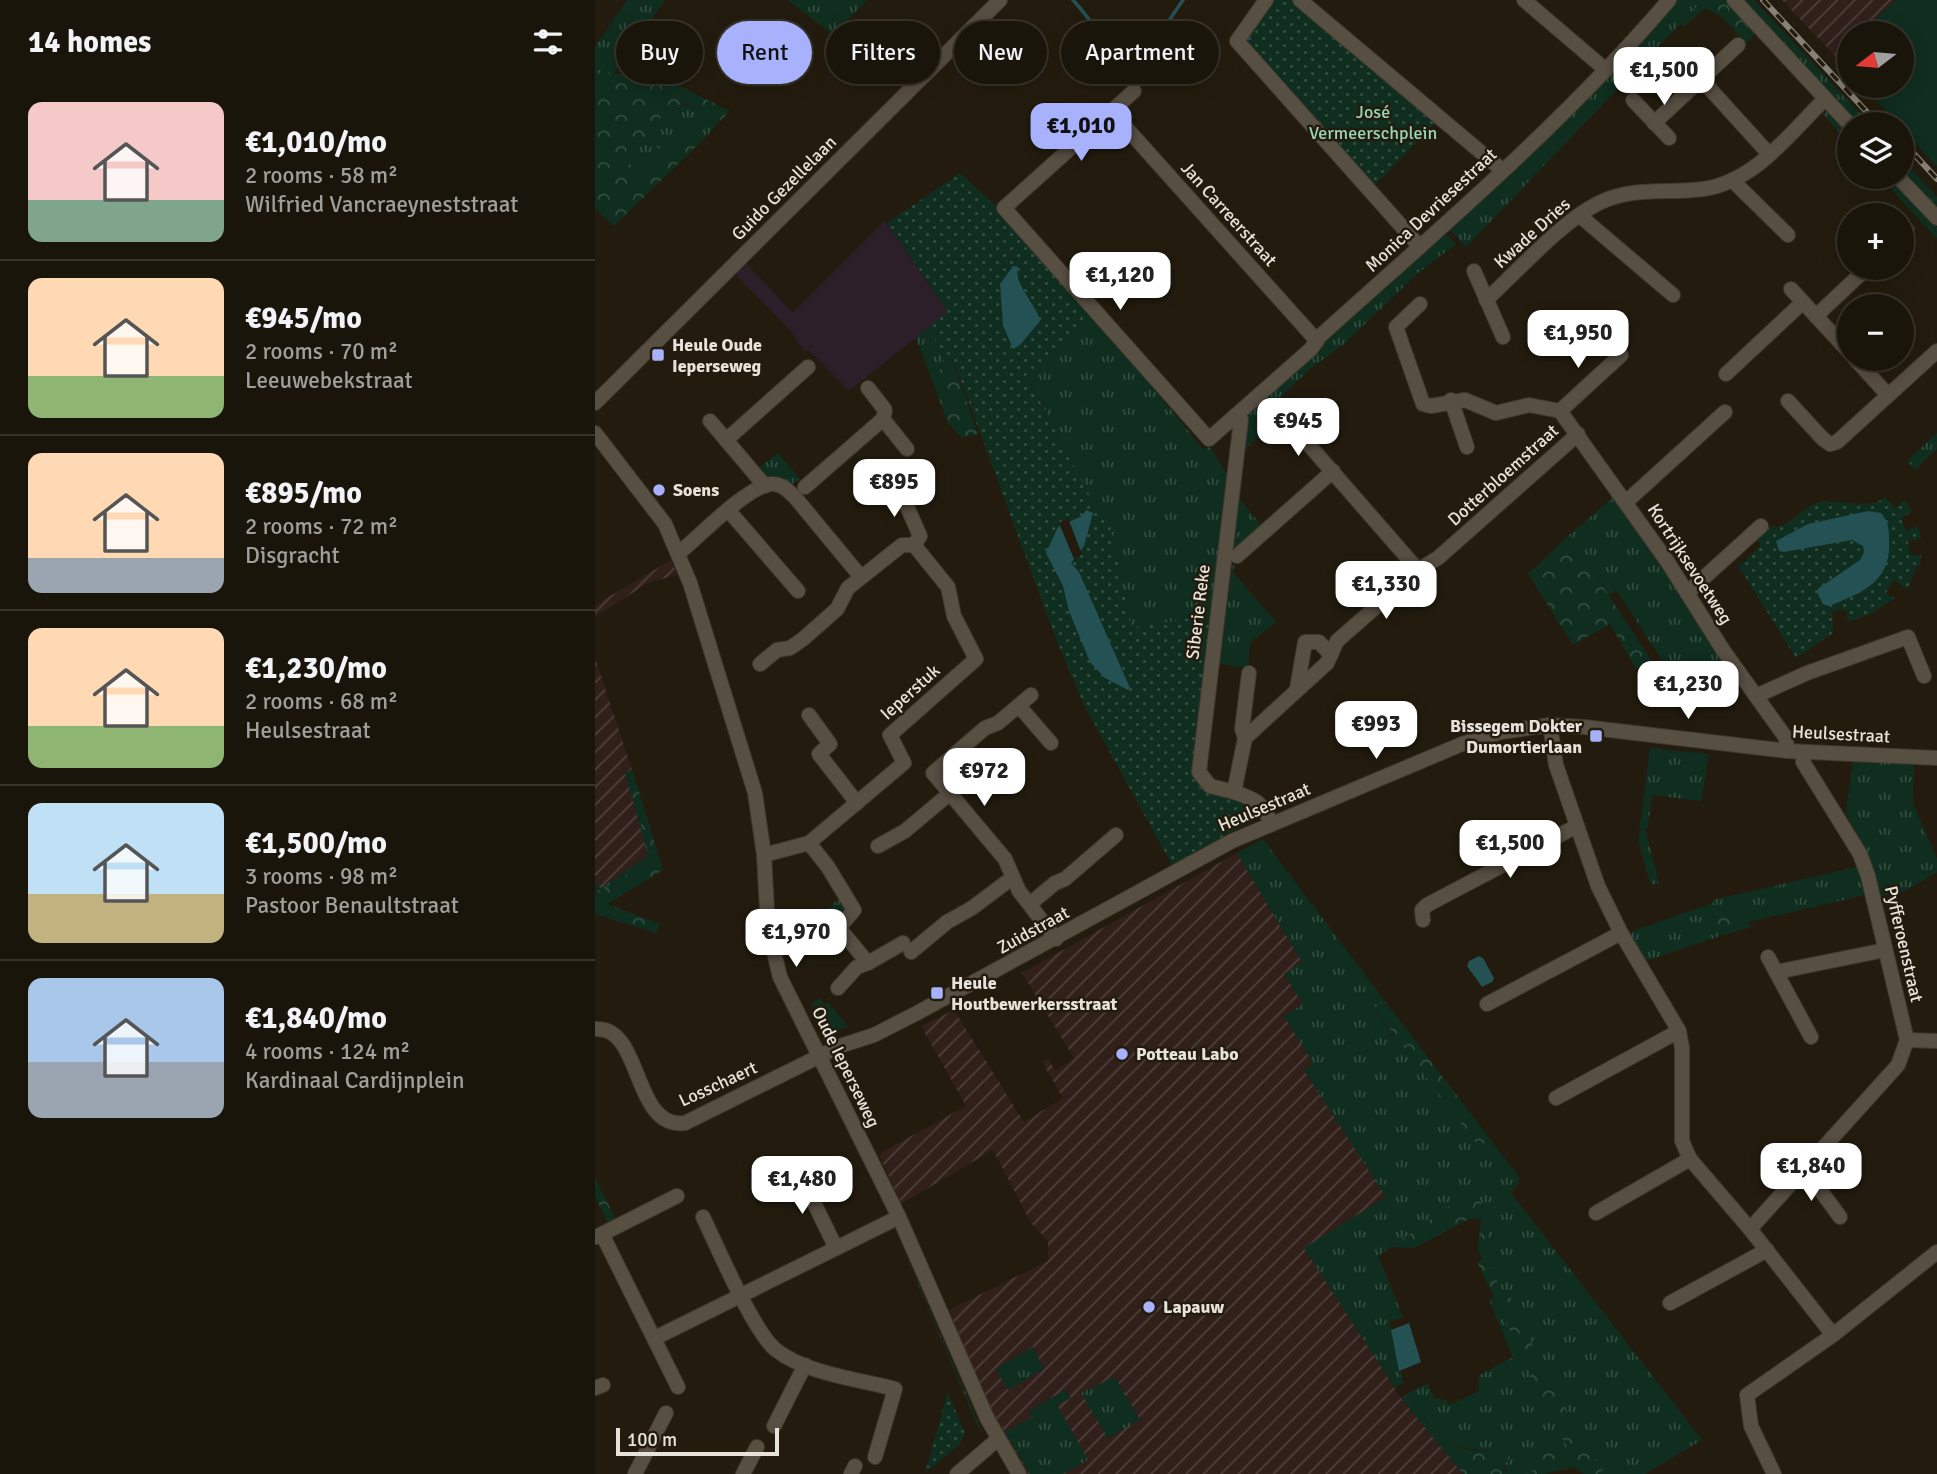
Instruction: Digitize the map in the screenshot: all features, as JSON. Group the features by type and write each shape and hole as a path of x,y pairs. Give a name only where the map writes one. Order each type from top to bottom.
{"street":[{"name":"Guido Gezellelaan","path":"595,403 1000,0"},
{"path":"1266,0 1237,41 1420,247"},
{"path":"1300,0 1502,170"},
{"path":"1524,0 1606,70"},
{"name":"Monica Devriesestraat","path":"1112,112 1004,208 1209,439 1502,170 1606,70 1669,0"},
{"path":"1734,0 1838,112"},
{"path":"1654,122 1738,45"},
{"path":"1701,79 1769,154"},
{"path":"1112,112 1134,91"},
{"name":"Kwade Dries","path":"1486,300 1579,215 1597,204 1624,194 1705,189 1732,180 1757,166 1825,99"},
{"path":"1633,100 1669,138"},
{"name":"Jan Carreerstraat","path":"1112,112 1317,341"},
{"path":"1732,180 1788,235"},
{"path":"1909,189 1937,218"},
{"path":"1579,215 1673,295"},
{"name":"Kwade Dries","path":"1474,271 1503,337"},
{"path":"1816,316 1854,280"},
{"path":"1790,289 1837,339"},
{"path":"1726,374 1803,302"},
{"path":"1420,304 1396,327 1423,404 1431,406 1451,400 1465,400 1496,413 1529,405 1560,411 1621,355"},
{"path":"1788,401 1830,444 1837,442 1937,351"},
{"path":"726,440 808,367"},
{"path":"1866,371 1888,395"},
{"path":"799,492 883,419 885,410 868,387"},
{"path":"1451,400 1467,447"},
{"name":"Kortrijksevoetweg","path":"1560,411 1626,502 1786,738 1787,751"},
{"path":"1626,502 1725,412"},
{"name":"Siberie Reke","path":"1234,792 1210,786 1199,772 1241,420 1236,415"},
{"path":"883,419 907,449"},
{"path":"710,421 765,486"},
{"path":"1289,422 1418,570"},
{"name":"Oude Ieperseweg","path":"595,433 665,524 679,553 755,793 764,855 768,928 780,977 899,1217 998,1439 1019,1474"},
{"name":"Dotterbloemstraat","path":"1245,738 1327,663 1337,641 1418,570 1438,558 1578,434"},
{"path":"1237,556 1333,471"},
{"path":"679,553 729,511 765,486 781,485 799,492 861,577"},
{"path":"760,664 777,650 790,648 803,639 837,609 848,588 902,545 914,545 921,536 902,495"},
{"path":"729,511 798,591"},
{"path":"1687,593 1761,526"},
{"name":"Ieperstuk","path":"764,855 809,843 904,763 890,736 976,659 954,615 948,587 914,545"},
{"path":"1756,696 1807,673 1908,637 1924,676"},
{"path":"1297,690 1305,642 1319,642 1331,655"},
{"path":"1249,673 1243,729 1245,738 1234,792 1256,799 1267,810 1271,824"},
{"path":"1031,695 998,723 985,728 933,773 1005,859 1012,878 1056,939"},
{"path":"1019,706 1051,743"},
{"path":"809,715 831,744 819,754 857,803"},
{"path":"1550,725 1551,748 1598,886 1621,933 1679,1031 1682,1048 1682,1140 1690,1158 1833,1335"},
{"name":"Heulsestraat","path":"1185,868 1209,853 1271,824 1462,744 1501,732 1550,725 1787,751 1937,758"},
{"name":"Pyfferoenstraat","path":"1803,752 1803,762 1860,853 1907,1040"},
{"path":"878,846 905,831 949,794"},
{"path":"1423,920 1422,910 1427,905 1577,826"},
{"path":"1030,904 1116,835"},
{"path":"809,843 828,867 854,911 839,928 868,962"},
{"name":"Zuidstraat","path":"820,1056 885,1030 1185,868"},
{"path":"838,988 857,967 907,947 972,908 1012,878"},
{"path":"1487,1004 1621,933"},
{"path":"1776,972 1885,950"},
{"path":"1768,957 1811,1037"},
{"name":"Losschaert","path":"595,1029 611,1033 617,1039 660,1118 675,1124 685,1123 820,1056"},
{"path":"1556,1098 1679,1031"},
{"path":"1750,1229 1898,1065 1907,1040 1937,1041"},
{"path":"1597,1213 1690,1158"},
{"path":"1805,1168 1840,1217"},
{"path":"798,1170 837,1248"},
{"path":"677,1196 599,1236 655,1338 678,1387"},
{"path":"703,1217 767,1341 777,1351 805,1365 895,1389 875,1457"},
{"path":"655,1338 899,1217"},
{"path":"1670,1303 1767,1250"},
{"path":"1774,1474 1751,1426 1747,1395 1833,1335 1937,1252"},
{"path":"774,1426 805,1365"},
{"path":"635,1474 666,1413"},
{"path":"957,1474 998,1439"},
{"path":"743,1474 757,1447"}],"shaded area":[{"path":"1782,0 1896,0 1873,21 1837,21 1835,56"},
{"path":"885,221 948,312 849,391 810,351 803,350 791,331 735,274 746,263 793,313"},
{"path":"671,560 677,575 648,583 595,617 595,605"},
{"path":"595,658 632,769 625,773 649,856 601,889 595,882"},
{"path":"1237,853 1302,962 1303,1004 1313,1063 1304,1070 1387,1198 1305,1248 1401,1398 1463,1474 1027,1474 990,1411 949,1310 1048,1261 1048,1241 1031,1223 993,1150 901,1204 879,1154 966,1106 921,1026 954,1010 1024,1122 1063,1098 1042,1062 1048,1059 1056,1071 1074,1058 1022,973"}],"green space":[{"path":"627,0 665,0 650,21 616,21 616,70 612,76 595,68 595,47"},
{"path":"788,0 867,0 847,21 826,21 826,30"},
{"name":"José Vermeerschplein","path":"1273,0 1294,0 1438,120 1372,188 1242,42"},
{"path":"1676,0 1703,0 1466,247 1448,228 1616,69"},
{"path":"1703,0 1727,0 1756,33 1746,43 1721,16 1705,8 1683,27 1680,24"},
{"path":"1740,0 1754,0 1837,89 1837,98 1846,98 1859,112 1845,112"},
{"path":"1896,0 1937,0 1937,167 1914,142 1914,112 1887,112 1873,98 1915,98 1915,21 1873,21"},
{"path":"595,68 616,73 616,84 673,84 730,111 719,122 691,106 675,106 668,110 654,129 668,138 667,144 659,149 651,142 637,139 628,145 624,161 631,170 655,171 687,137 703,135 704,139 614,226 595,209"},
{"path":"677,105 701,109 719,122 704,139 702,135 682,139 655,171 631,170 624,161 628,145 637,139 651,142 662,133 654,130 660,118"},
{"path":"1828,112 1837,121 1837,130 1822,113"},
{"path":"1914,172 1937,197 1937,210 1914,186"},
{"path":"960,173 997,207 1094,316 1026,375 1090,496 1109,521 1132,628 1214,614 1194,778 1209,791 1244,803 1261,816 1172,865 1084,705 1056,639 953,359 944,362 930,326 948,312 887,223"},
{"path":"1891,189 1901,189 1914,203 1904,203"},
{"path":"1914,203 1937,228 1937,239 1914,214"},
{"path":"1445,233 1456,244 1417,274 1344,344 1311,368 1274,403 1287,415 1281,420 1279,417 1240,454 1247,413 1321,342"},
{"path":"1094,316 1203,449 1210,447 1228,476 1214,614 1132,629 1109,521 1090,496 1026,374"},
{"path":"930,326 944,362 933,383 916,337"},
{"path":"952,359 978,434 962,438 948,423 933,383 944,362"},
{"path":"1937,433 1937,449 1915,470 1907,461"},
{"path":"778,453 800,479 790,485 766,478 757,469"},
{"path":"1235,494 1263,527 1232,563 1235,567 1232,571 1276,622 1250,643 1248,668 1216,663"},
{"path":"1614,497 1664,567 1722,659 1702,671 1709,682 1686,696 1616,590 1609,595 1569,535"},
{"path":"1885,497 1895,508 1905,500 1912,511 1901,518 1906,531 1918,526 1921,539 1908,541 1910,555 1921,555 1920,566 1916,566 1908,589 1893,580 1886,593 1894,598 1872,613 1848,622 1846,610 1832,611 1833,633 1796,658 1734,559 1741,565 1761,545 1756,538 1769,526 1777,527 1790,522 1814,504 1829,501 1871,503"},
{"path":"1569,535 1651,660 1636,669 1610,624 1573,645 1528,574"},
{"path":"1650,748 1709,754 1701,801 1652,795 1648,827 1645,829 1659,883 1651,885 1638,842"},
{"path":"1853,760 1914,762 1913,803 1937,859 1937,872 1904,892 1881,896 1870,860 1846,813"},
{"path":"632,769 663,870 607,904 660,924 656,933 595,914 595,893 652,861 625,773"},
{"path":"625,773 652,861 596,895 595,882 601,888 648,856"},
{"path":"1263,839 1385,1001 1374,1009 1479,1146 1490,1139 1519,1177 1519,1183 1511,1193 1702,1440 1645,1474 1605,1474 1574,1428 1531,1341 1524,1311 1500,1287 1491,1268 1486,1247 1488,1225 1480,1199 1455,1202 1378,1256 1403,1317 1389,1322 1403,1383 1395,1388 1304,1248 1386,1197 1304,1070 1313,1063 1284,1016 1303,1004 1284,974 1302,962 1237,853"},
{"path":"1857,867 1865,895 1749,922 1745,912 1714,917 1720,936 1646,961 1628,933 1713,903 1713,900"},
{"path":"839,898 847,907 834,920 826,911"},
{"path":"1745,912 1751,927 1720,936 1714,917"},
{"path":"820,998 824,1005 828,1002 848,1027 827,1032 811,1004"},
{"path":"1385,1001 1490,1139 1479,1147 1374,1008"},
{"path":"595,1178 616,1220 608,1224 595,1196"},
{"path":"1470,1197 1480,1199 1488,1225 1486,1247 1491,1268 1500,1287 1524,1311 1531,1341 1574,1428 1605,1474 1584,1474 1574,1467 1544,1474 1526,1474 1540,1466 1545,1449 1558,1452 1568,1450 1477,1262 1483,1260 1478,1250 1481,1218 1469,1219 1414,1248 1391,1247 1455,1202"},
{"path":"897,1235 980,1426 979,1433 979,1429"},
{"path":"1494,1297 1569,1450 1558,1452 1545,1449 1540,1466 1526,1474 1507,1474 1501,1450 1466,1448 1444,1438 1407,1394 1428,1383 1434,1398 1446,1400 1449,1405 1479,1391 1478,1376 1513,1357 1489,1300"},
{"path":"1033,1347 1044,1369 1008,1390 996,1369"},
{"path":"1115,1377 1140,1420 1108,1438 1081,1393"},
{"path":"1066,1389 1071,1398 1057,1405 1088,1460 1063,1474 1030,1474 1005,1432 1033,1417 1029,1411"},
{"path":"948,1392 965,1434 959,1445 925,1473"},
{"path":"1407,1394 1435,1431 1453,1444 1476,1451 1508,1451 1510,1460 1503,1465 1507,1474 1463,1474 1401,1398"}],"water":[{"path":"1013,266 1018,267 1019,280 1040,321 1020,345 1013,349 1003,325 1000,284"},
{"path":"1086,510 1093,513 1084,546 1071,563 1079,572 1130,688 1128,690 1105,678 1090,662 1069,611 1063,586 1046,553 1058,527 1082,516"},
{"path":"1868,511 1881,513 1888,525 1889,553 1886,565 1881,575 1864,590 1829,606 1823,604 1817,592 1819,588 1860,560 1864,552 1863,546 1852,540 1784,552 1779,551 1776,541 1808,524"},
{"path":"1479,956 1483,958 1494,978 1482,987 1467,966 1469,961"},
{"path":"1409,1323 1421,1362 1399,1371 1391,1330"}],"pier":[{"path":"1068,518 1082,554 1074,559 1059,523"}],"waterway":[{"path":"1073,0 1108,42 1135,64 1140,63 1183,0"}],"railway":[{"path":"1763,0 1867,112"},
{"path":"1914,154 1937,179"}],"place":[{"name":"Heule Oude Ieperseweg","path":"658,355"},
{"name":"Soens","path":"659,490"},
{"name":"Bissegem Dokter Dumortierlaan","path":"1596,736"},
{"name":"Heule Houtbewerkersstraat","path":"937,993"},
{"name":"Potteau Labo","path":"1122,1054"},
{"name":"Lapauw","path":"1149,1307"}]}
